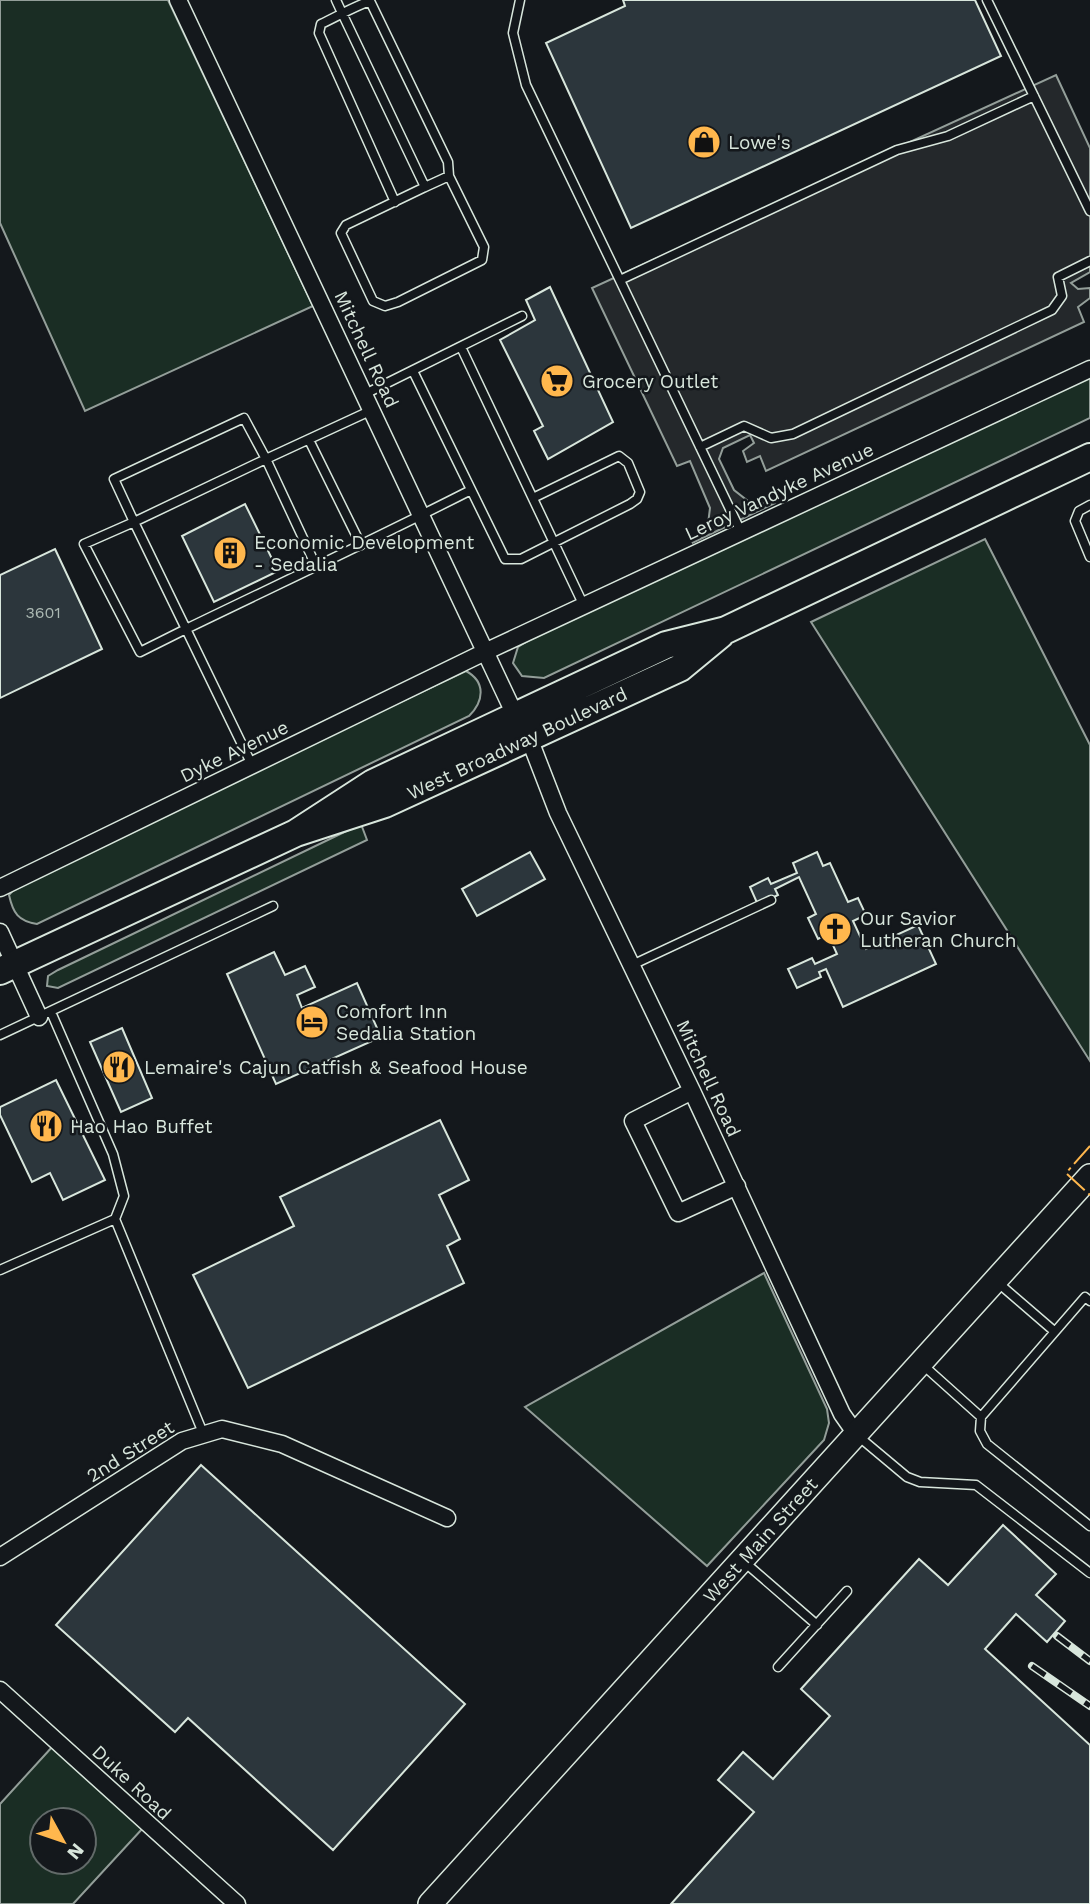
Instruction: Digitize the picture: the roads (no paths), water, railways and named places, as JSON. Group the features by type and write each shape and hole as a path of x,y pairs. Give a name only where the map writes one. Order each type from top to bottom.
{"highway":[{"name":"West Broadway Boulevard","path":"8,967 296,833 373,783 523,728 667,645 726,630 1090,457"}],"main road":[{"name":"West Main Street","path":"430,1904 1090,1176"}],"street":[{"name":"Mitchell Road","path":"178,0 523,728 558,813 737,1186 842,1414 856,1434"},
{"name":"Leroy Vandyke Avenue","path":"486,651 1090,369"},
{"name":"Dyke Avenue","path":"0,888 486,651"},
{"path":"0,932 8,967 45,1015"},
{"path":"692,1091 633,1121 678,1213 737,1186"},
{"name":"2nd Street","path":"0,1557 182,1441 222,1429 282,1444 447,1518"},
{"name":"Duke Road","path":"0,1690 237,1904"}],"lane":[{"path":"336,0 425,187"},
{"path":"520,0 513,33 526,85 741,532"},
{"path":"987,0 1090,211"},
{"path":"395,202 321,45 318,33 321,24 342,13 370,1 375,5 448,162 449,176 484,247 482,260 398,302 377,305 343,242 341,233 346,225 395,202 425,187 449,176"},
{"path":"620,280 897,150 948,136 1034,96"},
{"path":"700,447 744,426 771,438 793,434 1052,310 1062,296 1058,276 1090,261"},
{"path":"365,394 522,316"},
{"path":"461,347 584,606"},
{"path":"413,371 505,559 521,559 637,499 638,483 625,457 619,456 533,498"},
{"path":"372,410 84,544 140,652 471,490"},
{"path":"253,765 114,479 244,418 316,566"},
{"path":"309,440 360,545"},
{"path":"1090,505 1079,511 1074,521 1090,557"},
{"path":"632,965 771,901"},
{"path":"0,1035 273,906"},
{"path":"45,1015 113,1154 124,1196 115,1219 203,1433"},
{"path":"0,1270 115,1219"},
{"path":"995,1280 1054,1331"},
{"path":"1090,1301 1085,1297 981,1417 980,1431 987,1444 1090,1526"},
{"path":"920,1363 981,1417"},
{"path":"856,1434 907,1477 920,1482 976,1485 1090,1573"},
{"path":"742,1560 817,1625"},
{"path":"778,1667 847,1591"}],"railway":[{"path":"1057,1636 1090,1661"},
{"path":"1032,1666 1090,1706"}],"place":[{"name":"Lowe's","path":"704,142"},
{"name":"Grocery Outlet","path":"557,381"},
{"name":"Economic Development - Sedalia","path":"230,553"},
{"name":"Our Savior Lutheran Church","path":"835,929"},
{"name":"Comfort Inn Sedalia Station","path":"312,1022"},
{"name":"Lemaire's Cajun Catfish & Seafood House","path":"119,1067"},
{"name":"Hao Hao Buffet","path":"46,1126"}]}
